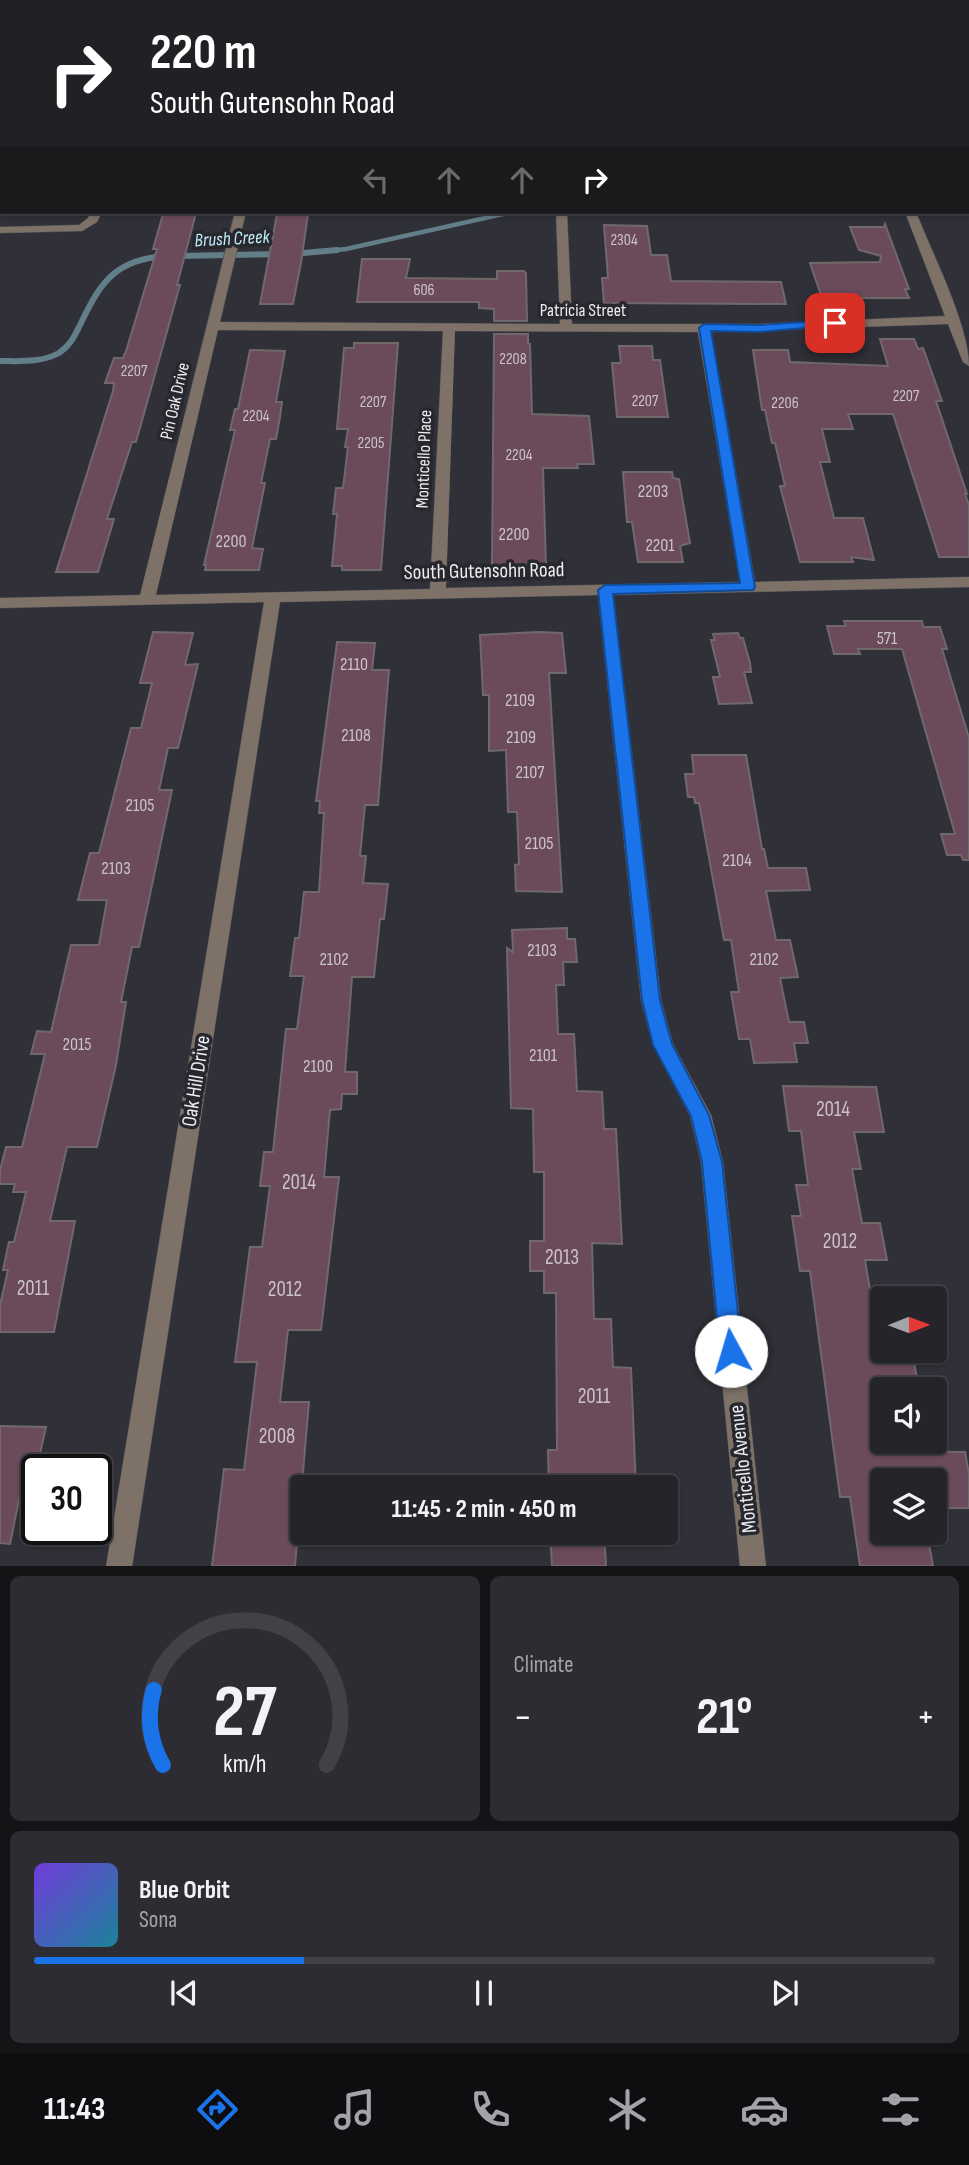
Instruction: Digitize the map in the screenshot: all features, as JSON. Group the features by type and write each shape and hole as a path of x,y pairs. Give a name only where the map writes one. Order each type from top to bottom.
{"street":[{"path":"0,230 73,230 88,225 95,214"},
{"name":"Pin Oak Drive","path":"147,600 240,214"},
{"path":"561,214 566,327"},
{"path":"911,214 969,362"},
{"name":"Patricia Street","path":"212,326 760,328 953,320"},
{"name":"Monticello Place","path":"438,593 449,327"},
{"path":"704,328 748,587"},
{"name":"South Gutensohn Road","path":"0,603 969,582"},
{"name":"Monticello Avenue","path":"605,590 651,1000 663,1045 700,1115 712,1162 753,1566"},
{"name":"Oak Hill Drive","path":"119,1566 273,596"}],"building":[{"path":"163,214 196,214 177,285 180,285 136,442 132,442 107,519 114,519 98,572 56,572 113,391 114,383 105,383 114,358 123,358 126,351 157,249 153,249"},
{"path":"277,214 308,214 301,263 293,304 260,304"},
{"path":"885,224 909,289 905,289 909,298 822,298 810,263 880,262 881,256 859,250 850,227 884,227"},
{"path":"604,225 647,226 651,255 667,255 671,281 781,282 786,304 604,303 602,278 608,278"},
{"path":"362,259 410,259 406,278 497,279 497,271 524,271 527,321 494,321 494,309 479,308 479,302 357,302"},
{"path":"494,334 528,334 532,414 589,416 594,464 577,464 578,468 543,468 546,566 492,565"},
{"path":"880,339 914,339 918,349 923,348 942,401 936,401 967,494 969,557 939,557 893,414 848,414 853,429 822,429 830,462 820,462 834,518 863,518 874,560 851,557 853,562 800,562 780,486 785,486 775,443 772,443 765,410 762,410 753,350 788,350 790,362 888,366"},
{"path":"354,343 398,343 381,570 342,570 342,566 332,566 337,514 333,514 336,488 343,488 348,447 345,447 348,429 337,429 344,348 354,348"},
{"path":"619,346 652,346 653,360 660,360 668,417 617,417 612,363 621,363"},
{"path":"250,350 285,351 276,402 282,402 280,417 276,439 270,439 261,483 265,483 252,548 263,549 259,570 205,570 235,430 230,430 235,409 238,409"},
{"path":"623,472 672,472 673,478 679,479 690,543 680,546 683,562 638,562 632,522 627,522"},
{"path":"844,621 922,621 923,627 940,627 947,649 942,649 969,738 969,860 963,860 961,855 947,855 941,834 955,834 902,649 858,649 860,654 834,654 827,626 846,626"},
{"path":"153,632 193,633 185,665 198,664 178,748 168,748 159,790 172,790 139,947 132,947 121,1002 126,1002 116,1065 97,1147 67,1147 50,1221 75,1221 54,1332 0,1332 0,1305 8,1270 3,1270 9,1242 14,1242 26,1192 13,1192 15,1184 0,1184 0,1170 6,1147 22,1147 45,1054 31,1054 37,1031 51,1032 71,945 99,945 107,900 78,900 90,853 99,853 131,728 141,728 152,683 140,683"},
{"path":"562,633 566,673 549,673 562,892 516,891 515,865 519,864 517,812 508,812 506,750 489,751 489,695 483,695 480,635"},
{"path":"738,633 740,638 743,638 750,663 751,672 744,672 752,703 719,704 713,677 720,677 711,640 715,640 713,634"},
{"path":"337,642 375,643 372,670 389,670 378,805 365,805 360,856 366,856 363,883 388,884 384,919 380,919 374,977 352,977 345,1072 357,1072 357,1094 342,1094 341,1109 330,1110 324,1177 339,1177 321,1330 288,1330 280,1402 309,1402 303,1475 290,1475 290,1545 297,1545 295,1566 212,1566 224,1469 244,1470 257,1362 235,1362 250,1247 262,1247 270,1186 260,1186 264,1152 273,1152 286,1029 297,1029 304,976 290,976 295,938 299,938 304,892 319,892 324,813 319,813 320,801 316,801"},
{"path":"692,755 746,755 762,849 768,868 806,868 810,890 766,891 776,940 790,940 798,977 780,978 789,1022 804,1022 808,1043 794,1043 797,1062 754,1063 750,1039 739,1039 731,992 739,992 731,940 724,940 699,803 695,803 694,797 688,797 685,774 694,774"},
{"path":"567,928 567,939 575,939 577,962 563,962 564,985 556,985 558,1034 574,1034 577,1091 602,1092 604,1129 616,1129 622,1244 592,1243 594,1319 611,1319 613,1367 631,1368 635,1475 549,1475 548,1450 557,1450 556,1293 544,1293 544,1271 530,1271 530,1241 544,1241 544,1172 534,1172 533,1109 511,1108 507,948 513,952 512,930"},
{"path":"783,1086 876,1087 884,1132 854,1132 861,1169 852,1169 862,1223 880,1223 887,1260 865,1260 870,1290 870,1363 914,1363 917,1377 870,1377 870,1454 965,1452 969,1474 969,1508 947,1508 947,1468 870,1468 870,1545 929,1545 933,1566 860,1566 850,1497 840,1497 810,1271 800,1271 792,1216 801,1216 796,1185 808,1185 801,1131 789,1131"},
{"path":"0,1426 46,1427 40,1454 21,1454 21,1490 10,1544 0,1543"},
{"path":"551,1545 605,1545 606,1566 552,1566"}],"waterway":[{"name":"Brush Creek","path":"335,250 503,214"},
{"name":"Brush Creek","path":"292,254 335,250"},
{"name":"Brush Creek","path":"318,252 335,250"},
{"name":"Brush Creek","path":"177,256 279,254"},
{"name":"Brush Creek","path":"0,361 37,360 59,353 72,340 96,295 112,275 134,262 164,256"}],"route":[{"path":"731,1351 712,1162 700,1115 663,1045 651,1000 605,590 748,587 704,328 794,327 835,323"}]}
